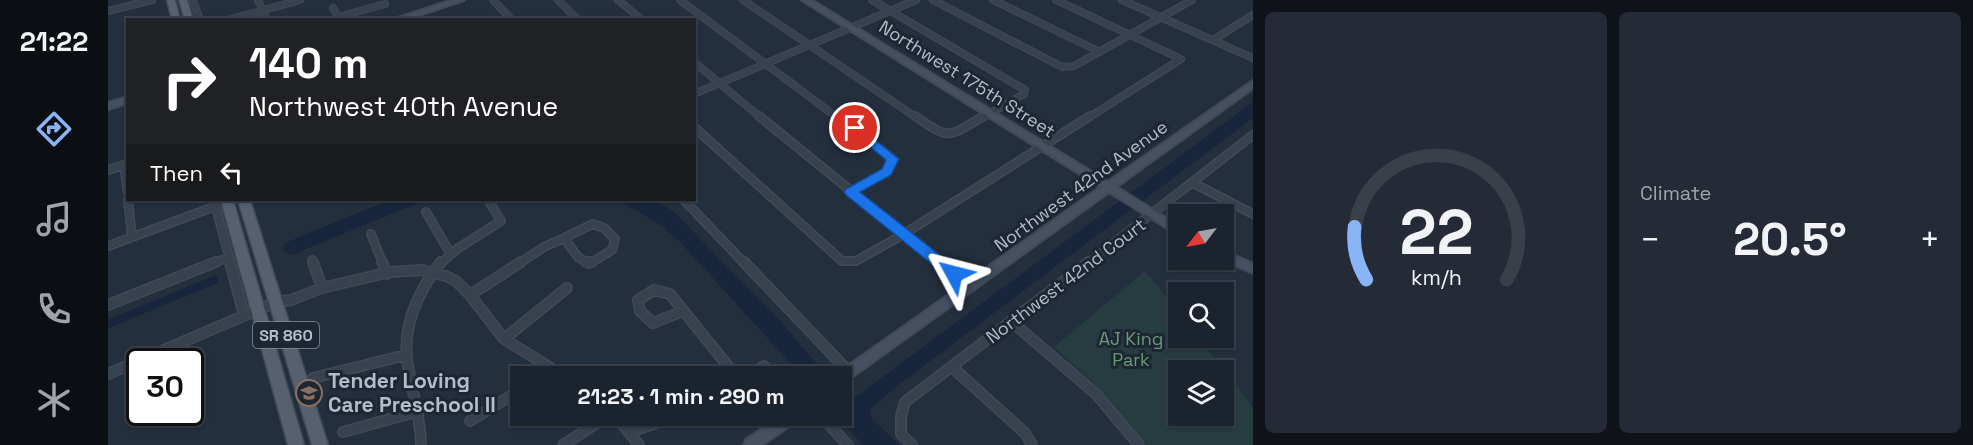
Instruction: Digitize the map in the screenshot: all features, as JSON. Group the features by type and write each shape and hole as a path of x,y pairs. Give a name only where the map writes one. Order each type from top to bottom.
{"main road":[{"path":"171,0 176,18"},
{"path":"183,0 188,18"},
{"path":"221,202 246,205"},
{"name":"SR 860","path":"221,202 251,312 296,445"},
{"name":"SR 860","path":"246,205 320,445"}],"street":[{"path":"108,11 152,0"},
{"path":"194,0 199,18"},
{"path":"258,0 266,18"},
{"path":"235,18 300,0"},
{"path":"402,18 460,0"},
{"path":"493,0 510,18"},
{"path":"618,0 640,18"},
{"path":"680,0 855,128 893,159 886,172 850,192"},
{"path":"743,0 935,130 946,134 953,134 1022,96 1025,90 1018,84 872,0"},
{"name":"Northwest 175th Street","path":"806,0 1168,224"},
{"path":"696,93 916,0"},
{"path":"933,0 1062,67 1074,66 1191,1"},
{"path":"993,0 1100,52"},
{"path":"696,129 842,261 856,261 904,234 1181,59 1056,0"},
{"path":"1122,0 1253,57"},
{"path":"1182,0 1191,1"},
{"path":"558,1 576,18"},
{"path":"333,8 339,18 385,4"},
{"path":"1212,40 1253,15"},
{"path":"696,64 850,192 971,287"},
{"name":"Northwest 42nd Avenue","path":"852,370 1253,84"},
{"path":"108,106 126,101"},
{"name":"Northwest 42nd Court","path":"912,445 901,434 901,416 905,402 953,368 1149,212 1193,183 1253,135"},
{"path":"108,170 126,164"},
{"path":"1193,183 1253,214"},
{"path":"128,201 132,237"},
{"path":"685,201 837,366"},
{"path":"108,246 221,202 228,257 251,312"},
{"path":"421,445 419,411 406,355 407,326 434,273 450,253 501,221 490,202"},
{"path":"426,212 450,253"},
{"path":"470,295 544,247 593,224 604,228 615,238 612,250 589,264 578,257 564,238"},
{"path":"372,234 387,273"},
{"path":"108,305 228,257"},
{"path":"312,260 322,288"},
{"path":"1234,260 1253,269"},
{"path":"108,374 276,302 291,300 322,288 409,270 434,273 456,281 470,295 497,333 548,366"},
{"path":"504,339 567,288"},
{"path":"683,311 653,323 637,308 638,300 654,290 669,294 683,311 728,366"},
{"path":"1011,321 1098,394 1126,425 1139,445"},
{"path":"314,378 406,355"},
{"path":"953,368 1025,433 1032,445"},
{"path":"470,421 510,396"},
{"path":"343,432 419,411"},
{"path":"565,444 593,426"},
{"path":"625,426 639,445"},
{"path":"630,432 647,426"},
{"path":"751,445 777,426"},
{"path":"830,426 848,445"}],"green space":[{"name":"AJ King Park","path":"1145,271 1168,299 1168,348 1206,348 1216,360 1168,360 1168,426 1234,426 1234,383 1253,407 1253,445 1144,445 1099,388 1054,347"}],"water":[{"path":"1253,102 1253,118 902,382 870,409 872,419 899,445 863,445 846,426 852,426 852,398"},
{"path":"387,201 424,201 291,255 283,251 285,243"},
{"path":"620,201 656,201 673,211 781,322 818,366 793,366 681,243 661,225"}],"waterway":[{"path":"108,324 214,280"}],"place":[{"name":"Tender Loving Care Preschool II","path":"309,393"}],"route":[{"path":"855,128 893,159 886,172 850,192 954,274"}]}
